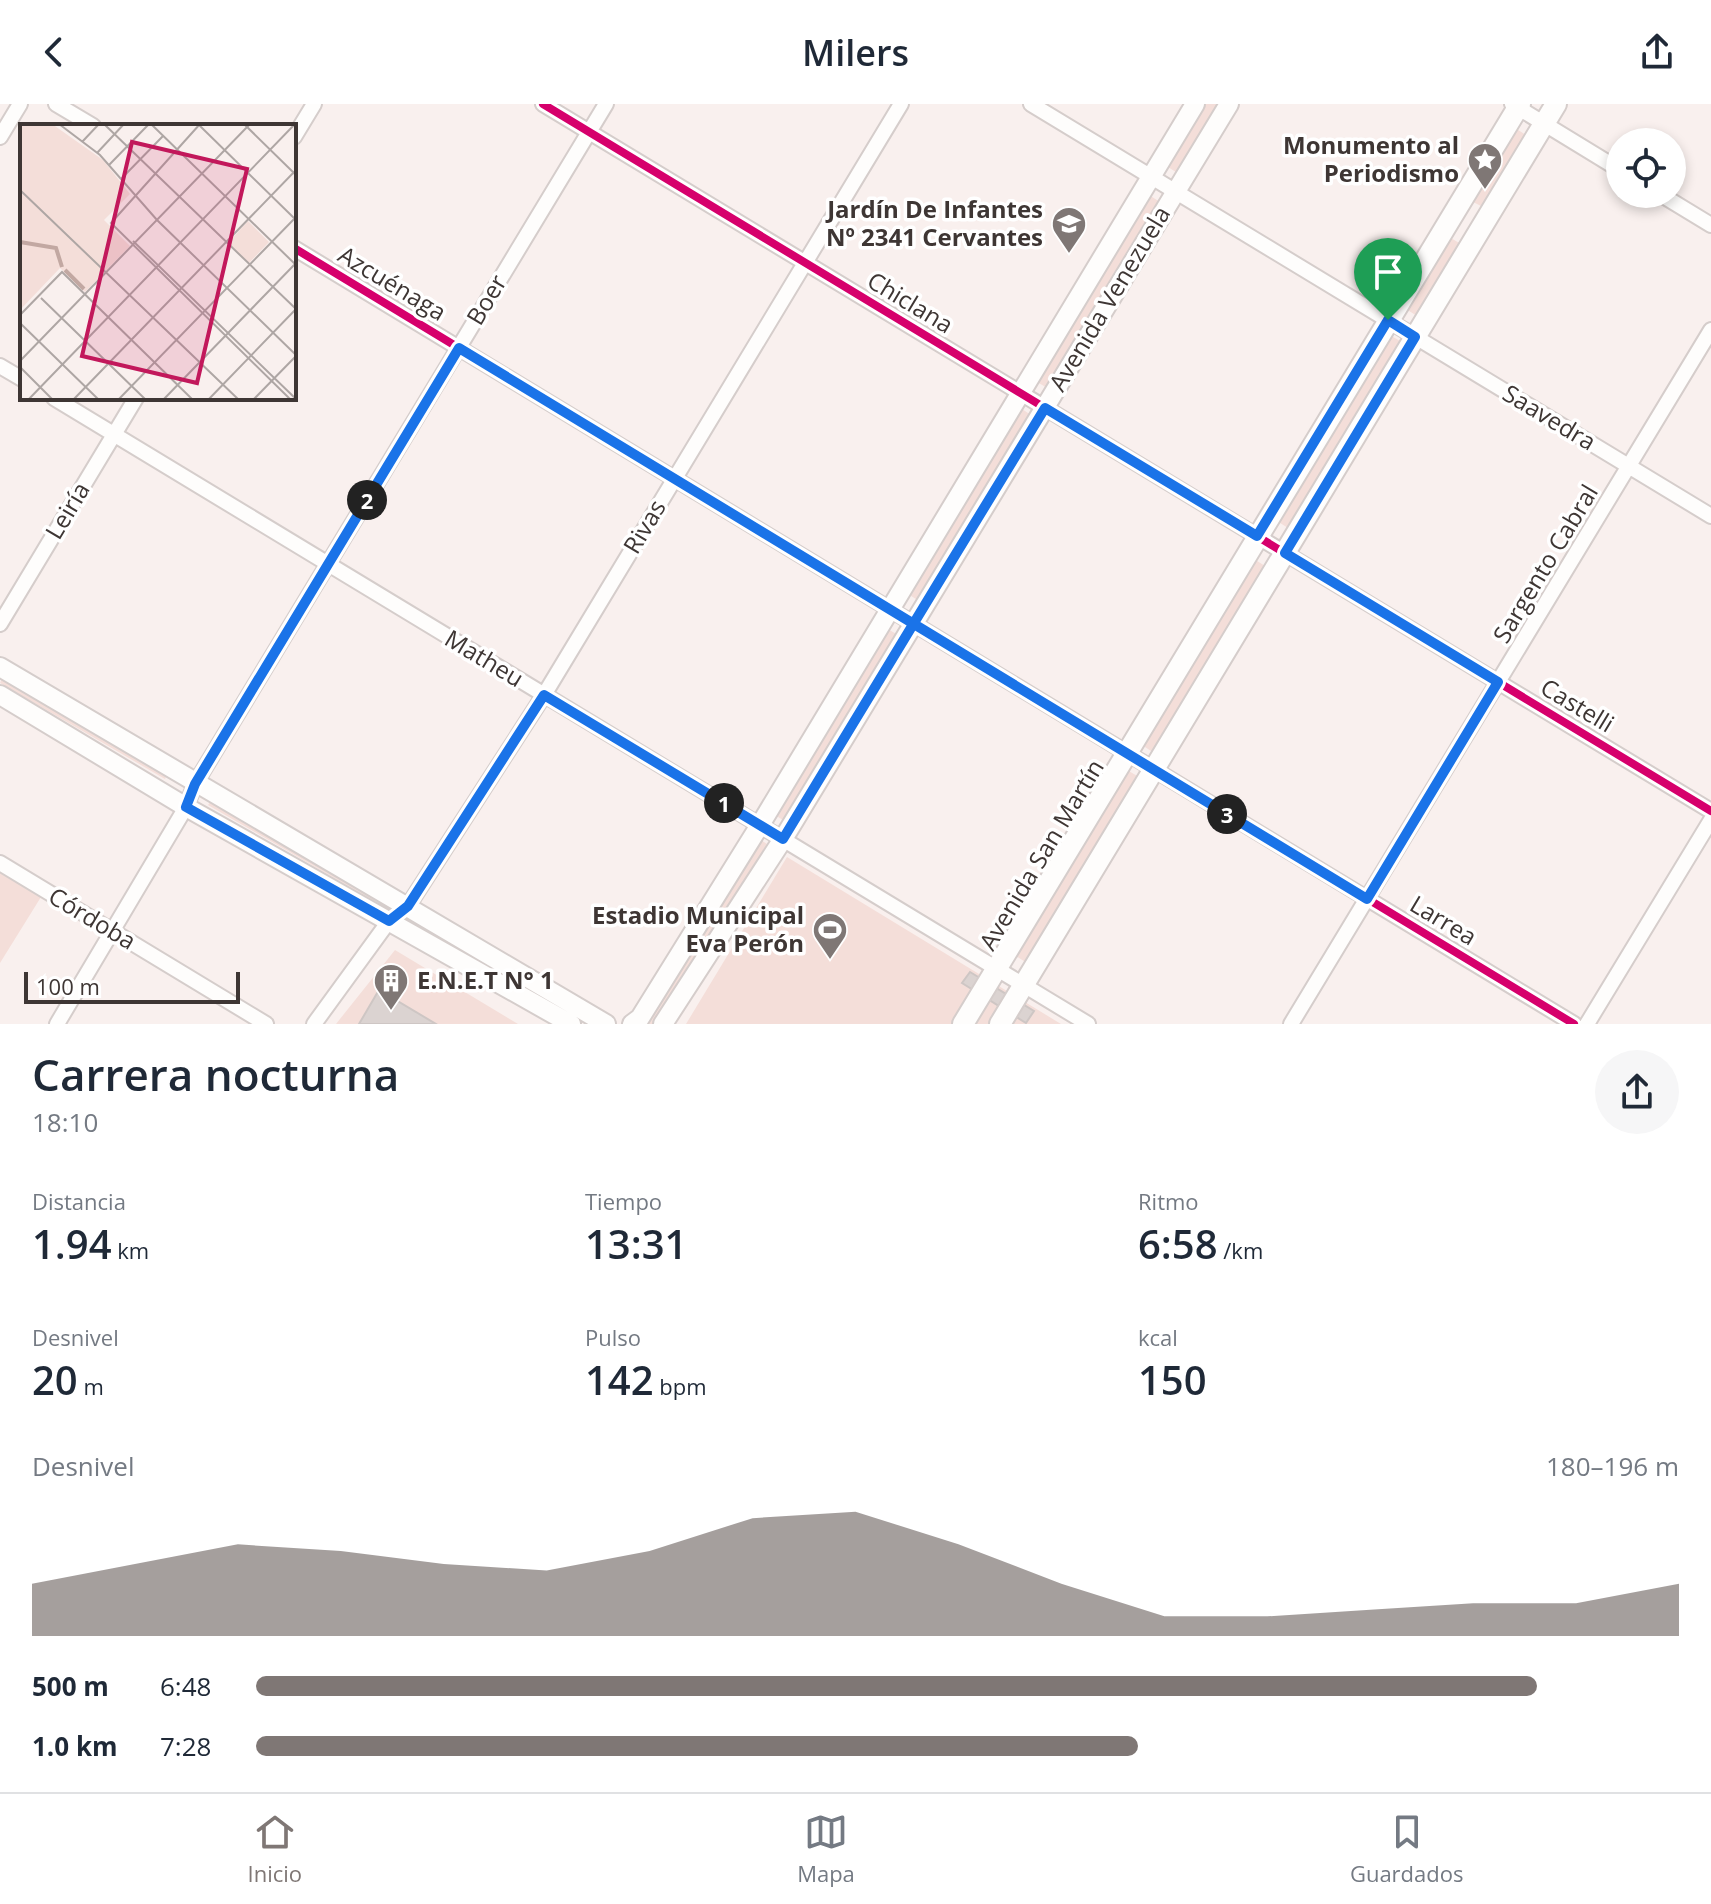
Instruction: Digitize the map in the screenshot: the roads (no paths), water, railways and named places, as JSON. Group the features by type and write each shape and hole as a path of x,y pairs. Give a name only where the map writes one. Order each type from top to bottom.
{"main road":[{"path":"1000,1024 1556,104"},
{"name":"Avenida San Martín","path":"963,1024 1516,105"}],"street":[{"path":"0,137 20,104"},
{"path":"56,104 90,124"},
{"path":"296,134 314,104"},
{"name":"Chiclana","path":"543,104 1257,536"},
{"name":"Boer","path":"57,1024 186,807 195,784 606,104"},
{"name":"Rivas","path":"314,1024 398,914 544,695 901,104"},
{"name":"Saavedra","path":"1031,104 1711,516"},
{"name":"Avenida Venezuela","path":"632,1024 640,1018 760,825 1195,104"},
{"name":"Avenida Venezuela","path":"663,1024 783,839 1229,104"},
{"path":"1516,105 1606,162"},
{"path":"1683,208 1711,225"},
{"name":"Azcuénaga","path":"296,249 1127,753"},
{"name":"Sargento Cabral","path":"1291,1024 1711,330"},
{"path":"0,366 20,378"},
{"name":"Matheu","path":"57,400 1088,1024"},
{"name":"Leiría","path":"0,624 135,400"},
{"name":"Castelli","path":"1257,536 1711,811"},
{"path":"0,667 195,784 571,1024"},
{"path":"0,695 186,807 606,1024"},
{"name":"Larrea","path":"1127,753 1574,1024"},
{"path":"1587,1024 1711,820"},
{"name":"Córdoba","path":"0,863 266,1024"}],"place":[{"name":"Monumento al Periodismo","path":"1485,191"},
{"name":"Jardín De Infantes Nº 2341 Cervantes","path":"1069,255"},
{"name":"Estadio Municipal Eva Perón","path":"830,961"},
{"name":"E.N.E.T N° 1","path":"391,1012"}]}
